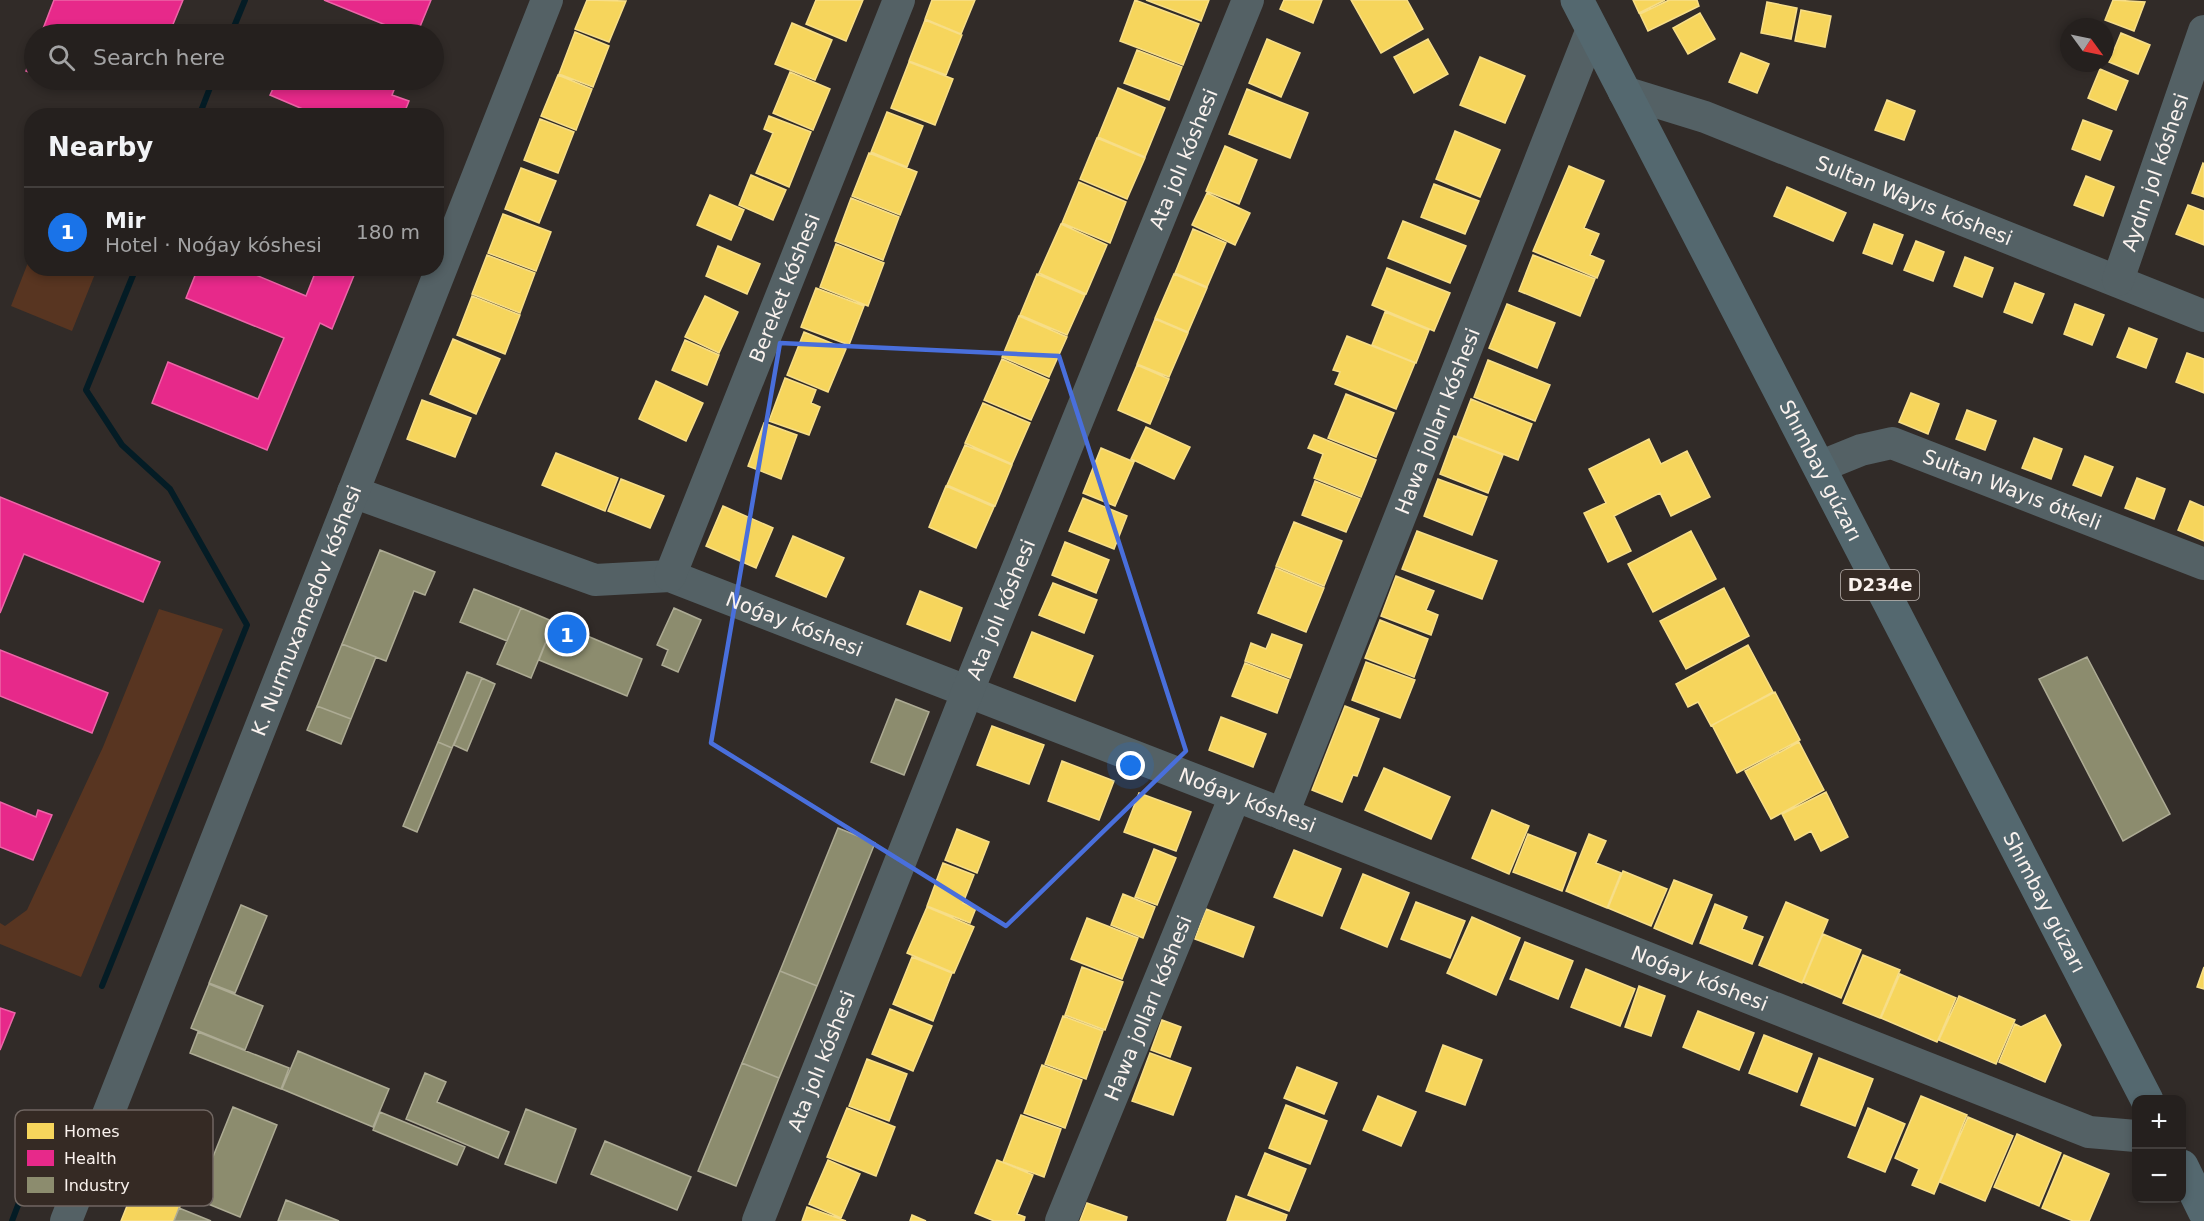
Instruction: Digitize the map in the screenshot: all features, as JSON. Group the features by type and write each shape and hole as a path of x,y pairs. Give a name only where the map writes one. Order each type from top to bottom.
{"main road":[{"name":"Shımbay gúzarı","path":"1578,0 2144,1095"},
{"path":"2186,1176 2204,1211"}],"street":[{"name":"K. Nurmuxamedov kóshesi","path":"444,261 547,0"},
{"name":"Bereket kóshesi","path":"670,576 899,0"},
{"name":"Ata jolı kóshesi","path":"758,1221 967,693 1248,0"},
{"name":"Hawa jolları kóshesi","path":"1283,814 1592,29"},
{"name":"Aydın jol kóshesi","path":"2118,280 2204,31"},
{"name":"Sultan Wayıs kóshesi","path":"1624,92 1705,117 2204,316"},
{"name":"K. Nurmuxamedov kóshesi","path":"110,1110 438,276"},
{"name":"Sultan Wayıs ótkeli","path":"1819,467 1861,450 1892,443 2204,564"},
{"name":"Noǵay kóshesi","path":"353,492 595,580 670,576 1283,814 2090,1132 2132,1136"},
{"name":"Hawa jolları kóshesi","path":"1061,1221 1235,796"},
{"name":"K. Nurmuxamedov kóshesi","path":"66,1221 72,1206"}],"highlighted area":[{"path":"780,343 1059,356 1186,751 1006,926 711,743"}],"shaded area":[{"path":"24,273 24,276 94,276 72,331 11,306"},
{"path":"159,609 223,629 81,977 0,944 0,923 5,926 27,910 103,747"}],"building: Homes":[{"path":"587,0 626,1 609,42 575,29"},
{"path":"816,0 863,0 846,41 806,24"},
{"path":"932,0 975,0 961,34 925,19"},
{"path":"1135,0 1199,24 1183,65 1120,41"},
{"path":"1146,0 1209,0 1201,21"},
{"path":"1284,0 1322,0 1313,23 1280,9"},
{"path":"1351,0 1407,0 1423,29 1381,53"},
{"path":"1633,0 1665,0 1639,13"},
{"path":"1669,0 1697,0 1699,6 1648,31 1640,14"},
{"path":"2113,0 2145,2 2134,31 2114,23 2114,18 2106,18"},
{"path":"1767,2 1797,8 1791,39 1761,33"},
{"path":"1801,10 1831,16 1825,47 1795,41"},
{"path":"1700,13 1715,39 1688,54 1673,28"},
{"path":"925,20 962,35 946,75 909,61"},
{"path":"792,23 832,40 815,80 775,64"},
{"path":"575,32 609,46 593,87 559,74"},
{"path":"2121,33 2150,45 2138,74 2114,64 2114,50"},
{"path":"1267,39 1300,53 1281,97 1249,83"},
{"path":"1428,39 1448,74 1414,93 1394,57"},
{"path":"1137,50 1182,67 1169,100 1124,83"},
{"path":"1741,53 1769,64 1757,93 1729,82"},
{"path":"1480,57 1525,76 1505,123 1460,105"},
{"path":"909,62 953,79 935,125 891,108"},
{"path":"790,72 830,89 813,130 773,113"},
{"path":"2099,72 2107,72 2128,81 2116,110 2088,98"},
{"path":"558,75 592,89 576,130 541,116"},
{"path":"1118,88 1165,108 1145,157 1098,137"},
{"path":"1247,89 1308,113 1290,158 1229,134"},
{"path":"1887,100 1915,111 1904,140 1875,130"},
{"path":"887,112 923,126 907,167 871,152"},
{"path":"769,116 811,132 789,187 756,173 773,133 764,129"},
{"path":"540,119 574,132 558,173 524,160"},
{"path":"2083,120 2112,131 2100,160 2072,149"},
{"path":"1455,131 1500,150 1480,197 1436,179"},
{"path":"1097,138 1145,158 1127,199 1080,179"},
{"path":"1225,146 1257,160 1239,204 1206,191"},
{"path":"869,153 917,172 900,215 852,196"},
{"path":"2204,164 2204,197 2192,193"},
{"path":"1569,166 1604,181 1584,228 1599,234 1590,255 1604,261 1597,278 1533,251"},
{"path":"521,168 556,181 539,223 505,209"},
{"path":"751,175 786,190 773,220 739,205"},
{"path":"2086,176 2114,187 2103,216 2074,205"},
{"path":"1079,182 1126,202 1110,243 1062,223"},
{"path":"1434,184 1479,201 1465,234 1421,217"},
{"path":"1787,187 1846,213 1833,241 1774,216"},
{"path":"1207,193 1250,213 1235,245 1192,225"},
{"path":"710,195 744,210 731,240 697,225"},
{"path":"851,198 899,217 883,260 835,241"},
{"path":"2188,205 2204,211 2204,245 2176,234"},
{"path":"503,214 551,232 536,271 488,253"},
{"path":"1403,221 1466,246 1450,283 1388,258"},
{"path":"1061,224 1107,245 1086,294 1039,273"},
{"path":"1874,224 1903,235 1892,264 1863,253"},
{"path":"1193,229 1226,243 1207,287 1175,273"},
{"path":"1916,241 1944,252 1933,281 1904,270"},
{"path":"836,244 884,263 868,306 820,287"},
{"path":"718,246 760,264 747,294 706,276"},
{"path":"487,255 535,273 520,313 472,294"},
{"path":"1533,255 1595,279 1580,316 1519,291"},
{"path":"1965,257 1993,268 1982,297 1954,286"},
{"path":"1387,268 1450,293 1434,331 1372,305"},
{"path":"1037,274 1085,295 1067,335 1020,315"},
{"path":"1174,274 1207,288 1188,332 1155,318"},
{"path":"2015,283 2044,294 2032,323 2004,312"},
{"path":"816,288 864,306 849,345 801,327"},
{"path":"472,296 520,315 505,354 457,335"},
{"path":"705,296 738,312 719,353 685,337"},
{"path":"1507,304 1555,323 1537,368 1489,348"},
{"path":"2075,304 2104,315 2092,345 2064,334"},
{"path":"1385,312 1429,330 1416,363 1372,345"},
{"path":"1019,316 1067,337 1049,377 1002,357"},
{"path":"1155,319 1188,333 1169,377 1137,364"},
{"path":"2129,328 2157,339 2146,368 2117,357"},
{"path":"804,332 846,349 828,392 787,375"},
{"path":"1347,336 1415,363 1396,409 1335,384 1340,372 1333,370"},
{"path":"453,339 500,359 476,414 430,394"},
{"path":"685,340 719,355 707,385 672,370"},
{"path":"2187,353 2204,359 2204,393 2176,382"},
{"path":"1002,359 1049,380 1031,420 984,400"},
{"path":"1488,360 1550,385 1535,421 1474,397"},
{"path":"1137,365 1169,379 1150,424 1118,410"},
{"path":"785,378 816,390 811,403 820,407 809,435 769,421"},
{"path":"656,381 703,403 686,441 639,419"},
{"path":"1911,393 1939,404 1928,434 1899,422"},
{"path":"1346,394 1394,413 1376,457 1328,438"},
{"path":"1471,399 1532,424 1518,460 1457,436"},
{"path":"422,400 471,418 455,457 407,439"},
{"path":"983,403 1030,423 1012,464 965,443"},
{"path":"1967,410 1996,421 1985,450 1956,439"},
{"path":"764,423 797,435 781,479 748,466"},
{"path":"1146,427 1190,447 1174,479 1131,459"},
{"path":"1314,435 1376,460 1361,497 1314,478 1323,454 1308,448"},
{"path":"1454,436 1503,455 1488,493 1440,474"},
{"path":"2034,438 2062,449 2051,479 2022,468"},
{"path":"1649,439 1661,464 1687,451 1710,497 1671,516 1660,493 1614,516 1631,551 1608,562 1584,513 1606,503 1589,469"},
{"path":"965,445 1012,465 995,506 947,485"},
{"path":"1101,448 1134,462 1115,506 1083,493"},
{"path":"556,453 618,478 605,511 542,485"},
{"path":"2085,456 2113,467 2101,496 2073,485"},
{"path":"2137,478 2165,489 2154,519 2125,508"},
{"path":"621,479 664,496 650,528 608,511"},
{"path":"1438,479 1487,497 1472,535 1424,516"},
{"path":"1315,481 1360,499 1346,532 1302,515"},
{"path":"946,486 994,507 976,548 929,527"},
{"path":"1083,498 1127,516 1114,549 1069,531"},
{"path":"2190,501 2204,507 2204,541 2178,530"},
{"path":"723,506 773,528 756,568 706,546"},
{"path":"1294,522 1342,541 1324,586 1276,566"},
{"path":"1417,531 1497,561 1482,599 1402,569"},
{"path":"1691,531 1716,579 1653,612 1628,564"},
{"path":"793,536 844,558 826,597 776,576"},
{"path":"1065,542 1109,560 1096,593 1052,575"},
{"path":"1276,568 1324,588 1306,632 1258,613"},
{"path":"1396,576 1434,591 1426,610 1438,615 1431,635 1381,616"},
{"path":"1053,583 1097,600 1084,633 1039,615"},
{"path":"1724,588 1749,636 1686,669 1660,621"},
{"path":"920,591 962,608 950,641 907,624"},
{"path":"1380,620 1428,639 1414,677 1365,658"},
{"path":"1032,632 1093,656 1075,701 1014,677"},
{"path":"1272,634 1302,645 1290,678 1245,661 1251,643 1266,649"},
{"path":"1748,645 1773,692 1711,726 1698,702 1688,707 1676,684"},
{"path":"1366,662 1415,680 1400,718 1352,700"},
{"path":"1245,663 1289,680 1277,713 1232,696"},
{"path":"1775,692 1800,740 1737,773 1712,725"},
{"path":"1345,706 1379,719 1357,776 1353,775 1342,802 1312,790"},
{"path":"1221,717 1266,734 1253,767 1209,750"},
{"path":"992,726 1044,745 1029,784 977,765"},
{"path":"1799,742 1824,790 1771,819 1745,771"},
{"path":"1062,761 1114,781 1099,820 1048,801"},
{"path":"1384,768 1450,797 1431,839 1365,810"},
{"path":"1826,792 1848,837 1821,851 1811,831 1795,840 1782,814"},
{"path":"1139,793 1191,812 1176,851 1124,832"},
{"path":"1492,810 1529,826 1509,874 1472,858"},
{"path":"957,829 989,842 977,873 945,860"},
{"path":"1528,834 1576,853 1562,891 1513,872"},
{"path":"1589,834 1606,841 1596,863 1621,873 1607,908 1566,891"},
{"path":"1154,849 1176,858 1157,905 1135,897"},
{"path":"1294,850 1341,869 1322,916 1274,897"},
{"path":"943,863 974,875 963,903 976,908 970,923 927,906"},
{"path":"1623,871 1667,889 1651,926 1608,908"},
{"path":"1363,874 1409,893 1387,947 1341,928"},
{"path":"1674,880 1712,895 1692,944 1654,928"},
{"path":"1123,894 1155,907 1143,938 1111,925"},
{"path":"1416,902 1465,921 1450,958 1401,939"},
{"path":"1786,902 1828,920 1802,983 1759,965"},
{"path":"1715,904 1747,917 1742,929 1763,937 1752,964 1700,943"},
{"path":"927,907 974,927 954,973 907,953"},
{"path":"1206,909 1254,927 1243,957 1195,939"},
{"path":"1472,917 1520,938 1496,995 1447,973"},
{"path":"1087,918 1138,938 1122,979 1071,959"},
{"path":"1823,934 1861,950 1841,998 1803,982"},
{"path":"1525,942 1573,961 1558,999 1510,979"},
{"path":"1863,955 1900,970 1880,1018 1843,1003"},
{"path":"912,957 952,973 933,1021 893,1004"},
{"path":"1082,967 1123,982 1105,1030 1065,1015"},
{"path":"2204,967 2204,989 2197,987"},
{"path":"1586,969 1635,989 1620,1026 1571,1007"},
{"path":"1900,974 1956,998 1937,1042 1881,1018"},
{"path":"1639,986 1665,996 1651,1036 1625,1027"},
{"path":"1959,996 2015,1020 1996,1064 1939,1040"},
{"path":"890,1009 932,1026 913,1071 872,1054"},
{"path":"1698,1011 1754,1033 1739,1070 1683,1047"},
{"path":"2045,1015 2061,1045 2045,1082 1999,1062 2015,1024 2021,1027"},
{"path":"1063,1016 1103,1031 1086,1079 1045,1064"},
{"path":"1162,1020 1181,1027 1170,1057 1151,1050"},
{"path":"1764,1035 1812,1054 1797,1092 1749,1073"},
{"path":"1443,1045 1482,1060 1465,1105 1426,1091"},
{"path":"1150,1053 1191,1068 1173,1115 1132,1101"},
{"path":"1819,1058 1873,1079 1855,1126 1801,1105"},
{"path":"867,1059 907,1074 889,1121 849,1106"},
{"path":"1042,1065 1082,1080 1065,1128 1024,1113"},
{"path":"1297,1067 1337,1083 1324,1114 1284,1098"},
{"path":"1378,1096 1416,1112 1401,1146 1363,1130"},
{"path":"1921,1096 1967,1115 1934,1194 1912,1185 1919,1169 1895,1158"},
{"path":"1286,1105 1327,1121 1310,1164 1269,1148"},
{"path":"847,1108 895,1127 876,1176 827,1157"},
{"path":"1868,1108 1905,1124 1885,1172 1848,1157"},
{"path":"1021,1115 1061,1129 1044,1177 1003,1162"},
{"path":"1968,1117 2013,1136 1985,1201 1940,1182"},
{"path":"2017,1134 2061,1153 2039,1206 1994,1187"},
{"path":"1265,1153 1306,1169 1289,1211 1248,1195"},
{"path":"2064,1155 2109,1174 2089,1221 2073,1221 2042,1208"},
{"path":"828,1160 860,1174 841,1218 809,1204"},
{"path":"997,1160 1033,1175 1017,1214 1025,1217 1024,1221 994,1221 975,1213"},
{"path":"1236,1196 1287,1215 1285,1221 1227,1221"},
{"path":"1087,1203 1127,1217 1126,1221 1080,1221"},
{"path":"127,1206 180,1206 174,1221 121,1221"},
{"path":"807,1207 846,1221 802,1221"},
{"path":"912,1215 926,1221 910,1221"}],"building: Health":[{"path":"54,0 183,0 173,24 45,24"},
{"path":"324,0 431,0 421,24 383,24"},
{"path":"272,90 394,90 392,95 409,101 406,108 300,108 270,95"},
{"path":"195,276 258,276 306,296 314,276 354,276 332,329 320,323 267,450 152,403 168,362 258,399 284,338 186,298"},
{"path":"0,497 160,562 143,602 24,554 0,613"},
{"path":"0,650 108,693 92,733 0,696"},
{"path":"0,802 36,817 38,810 52,815 33,860 0,847"},
{"path":"0,1008 15,1013 0,1050"}],"building: Industry":[{"path":"380,550 435,572 425,595 414,591 386,661 342,644"},
{"path":"474,589 521,608 507,641 460,622"},
{"path":"521,608 554,622 531,678 497,664"},
{"path":"674,608 701,620 678,672 662,665 668,650 657,645"},
{"path":"554,622 642,659 627,696 539,660"},
{"path":"342,644 376,657 351,719 317,706"},
{"path":"2087,657 2170,814 2123,841 2039,679"},
{"path":"467,672 482,678 452,748 438,742"},
{"path":"482,678 495,684 467,751 454,745"},
{"path":"896,699 929,712 904,775 871,762"},
{"path":"317,706 351,719 341,744 307,730"},
{"path":"438,742 452,748 417,832 403,826"},
{"path":"838,828 875,843 817,986 780,971"},
{"path":"241,905 267,916 235,993 209,983"},
{"path":"780,971 817,986 779,1078 742,1063"},
{"path":"209,984 263,1006 245,1050 191,1028"},
{"path":"198,1032 289,1068 281,1089 190,1053"},
{"path":"298,1051 389,1089 373,1127 282,1089"},
{"path":"742,1063 779,1078 736,1186 698,1171"},
{"path":"425,1073 446,1082 437,1102 509,1132 498,1158 406,1119"},
{"path":"233,1107 277,1125 240,1217 213,1206 213,1157"},
{"path":"526,1109 576,1129 556,1183 505,1164"},
{"path":"380,1112 465,1147 457,1165 373,1130"},
{"path":"605,1141 691,1177 677,1210 591,1174"},
{"path":"286,1200 339,1221 278,1221"},
{"path":"179,1208 211,1221 174,1221"}],"waterway":[{"path":"235,24 245,0"},
{"path":"202,108 209,90"},
{"path":"102,986 247,625 170,489 122,445 86,390 133,276"},
{"path":"12,1221 18,1206"}],"place":[{"name":"Mir","path":"567,634"}]}
